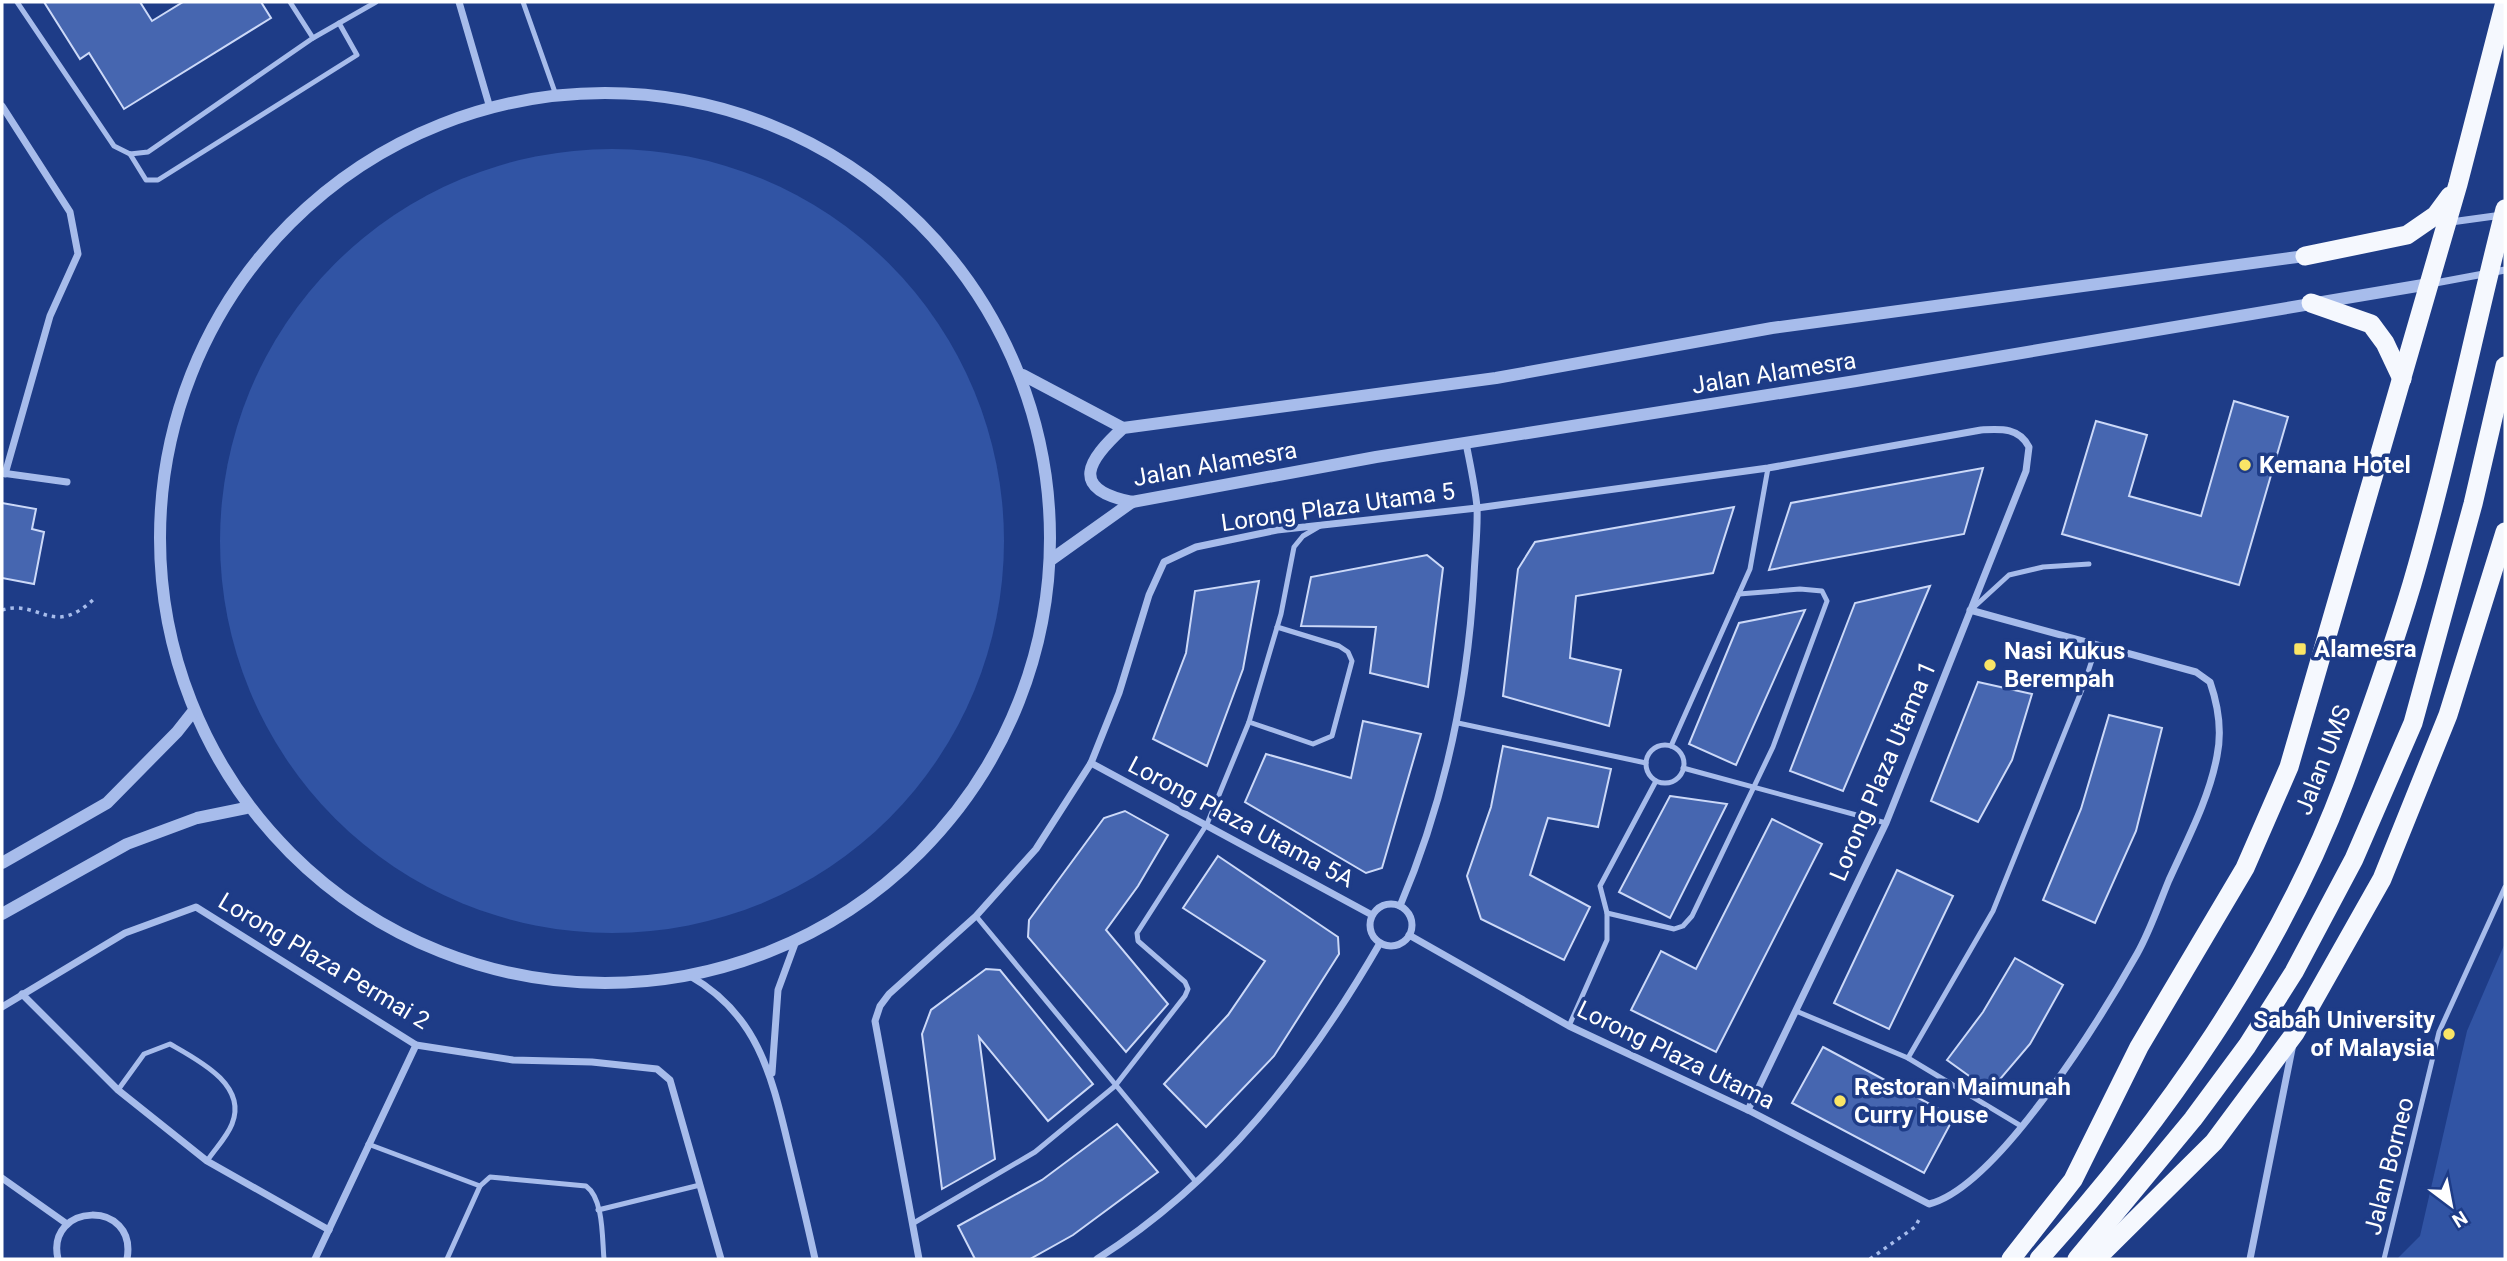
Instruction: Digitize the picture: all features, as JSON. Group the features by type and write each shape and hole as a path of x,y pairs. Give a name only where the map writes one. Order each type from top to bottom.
{"highway":[{"path":"2011,1259 2073,1180 2139,1047 2198,951 2250,855 2289,767 2458,184 2505,2"},
{"path":"2305,256 2407,236 2436,215 2458,184"},
{"name":"Jalan UMS","path":"2039,1259 2076,1219 2158,1112 2235,1000 2291,901 2343,786 2412,584 2505,212"},
{"path":"2311,303 2371,324 2385,343 2402,379"},
{"path":"2084,1259 2248,1046 2294,972 2354,859 2413,723 2473,504 2505,366"},
{"path":"2084,1259 2214,1142 2295,1033 2382,879 2448,715 2505,533"}],"street":[{"path":"458,2 489,107"},
{"path":"597,92 706,103 808,139 898,199 971,280 1023,375 1041,435 1051,496 1052,559 1041,638 1016,714 977,785 927,847 865,900 796,941 744,962 690,976 565,983 444,956 334,896 246,807 225,778 192,713 165,622 157,527 170,433 203,344 254,263 321,195 400,142 489,107 597,92"},
{"path":"2,106 70,212 76,230 78,254 50,316 4,473 67,482"},
{"path":"2447,222 2505,212"},
{"name":"Jalan Alamesra","path":"2305,256 1772,328 1496,378 1123,428 1100,449 1090,463 1089,473 1093,483 1114,498 1132,502 1208,486 1842,384 2429,284"},
{"path":"2429,284 2505,270"},
{"path":"1023,375 1123,428"},
{"name":"Lorong Plaza Utama 5","path":"919,1259 876,1021 880,1006 889,994 976,916 1037,849 1091,763 1119,693 1149,595 1164,562 1196,547 1277,530 1477,508 1768,468 1981,430 2010,430 2026,440"},
{"name":"Lorong Plaza Utama 1","path":"1748,1110 1886,823 2026,471 2029,447 2026,440"},
{"path":"1400,906 1421,855 1458,723 1471,643 1477,508 1466,443"},
{"path":"1052,559 1132,502"},
{"path":"1929,1204 1944,1200 1997,1155 2056,1084 2139,952 2203,803 2217,756 2219,729 2210,682 2196,672 1970,610"},
{"path":"2,863 107,803 177,732 192,713"},
{"name":"Lorong Plaza Utama 5A","path":"1091,763 1372,915"},
{"path":"2,914 127,844 197,818 246,807"},
{"path":"1381,906 1400,906 1411,922 1409,934 1393,946 1380,943 1372,934 1372,915 1381,906"},
{"name":"Lorong Plaza Permai 2","path":"2,1007 125,933 196,907 416,1045 513,1060 592,1062 657,1069 670,1080 721,1259"},
{"name":"Lorong Plaza Utama","path":"1409,934 1569,1026 1748,1110 1929,1204"},
{"path":"772,1076 778,990 796,941"},
{"path":"1097,1259 1196,1182 1269,1108 1337,1017 1380,943"},
{"path":"690,976 713,989 732,1011 756,1042 772,1076 815,1259"},
{"path":"22,994 118,1090 207,1161 329,1230"},
{"path":"2249,1259 2295,1033"},
{"path":"315,1259 416,1045"},
{"path":"2,1178 67,1224"},
{"path":"58,1259 57,1242 67,1224 88,1214 112,1220 126,1238 127,1259"}],"lane":[{"path":"17,2 114,146 130,154 146,180 158,180 357,55 339,23"},
{"path":"290,2 313,38"},
{"path":"130,154 148,152 313,38 376,2"},
{"path":"523,2 557,98"},
{"path":"1671,746 1751,566 1768,468"},
{"path":"912,1224 1035,1152 1115,1086 1188,989 1185,982 1139,941 1137,933 1207,824 1249,722 1277,627 1294,547 1321,525"},
{"path":"1970,610 2009,575 2043,567 2089,564"},
{"path":"1607,913 1674,929 1683,926 1692,916 1755,788 1827,601 1822,592 1800,589 1739,594"},
{"path":"1249,722 1313,744 1332,736 1351,667 1348,652 1339,646 1277,627"},
{"path":"1908,1058 1993,911 2083,687 2096,645"},
{"path":"1458,723 1646,763"},
{"path":"1671,746 1680,753 1683,768 1673,781 1656,781 1648,774 1646,763 1651,750 1671,746"},
{"path":"1683,768 1886,823"},
{"path":"1569,1026 1607,940 1607,913 1600,886 1656,781"},
{"name":"Jalan Borneo","path":"2384,1259 2439,1032 2505,887"},
{"path":"976,916 1196,1182"},
{"path":"1796,1011 1908,1058 2021,1126"},
{"path":"118,1090 144,1054 170,1044 221,1079 233,1092 237,1104 232,1123 207,1161"},
{"path":"368,1144 480,1186"},
{"path":"447,1259 480,1186 490,1177 586,1186 595,1196 604,1259"},
{"path":"598,1210 701,1185"}],"path":[{"path":"2,610 15,607 52,617 66,616 79,613 95,598"},
{"path":"1870,1259 1914,1227 1929,1204"}],"shaded area":[{"path":"612,149 688,157 726,166 762,179 830,215 861,238 889,264 915,292 938,323 974,391 987,427 996,465 1004,541 996,617 987,655 974,691 938,759 915,790 889,818 861,844 830,867 762,903 726,916 688,925 612,933 536,925 498,916 462,903 394,867 363,844 335,818 309,790 286,759 250,691 237,655 228,617 220,541 228,465 237,427 250,391 286,323 309,292 335,264 363,238 394,215 462,179 498,166 536,157"},
{"path":"2505,943 2505,1259 2397,1259 2420,1236 2467,1031"}],"building":[{"path":"44,2 140,2 152,21 183,2 261,2 271,18 124,109 89,53 80,59"},
{"name":"Kemana Hotel","path":"2234,401 2288,417 2239,585 2062,534 2096,421 2147,435 2129,496 2201,516"},
{"path":"1983,468 1964,534 1769,570 1791,503"},
{"path":"2,503 36,509 32,529 44,532 34,584 2,578"},
{"path":"1734,507 1713,573 1576,596 1570,658 1621,670 1609,726 1503,696 1518,569 1535,542"},
{"path":"1427,555 1443,568 1428,687 1370,673 1376,627 1301,626 1311,577"},
{"path":"1259,581 1243,669 1207,766 1153,739 1186,653 1195,591"},
{"path":"1930,586 1843,791 1790,771 1855,603"},
{"path":"1805,610 1736,765 1689,744 1739,623"},
{"path":"1978,682 2032,694 2012,760 1978,822 1931,801"},
{"path":"2109,715 2162,728 2136,831 2095,923 2043,900 2081,809"},
{"path":"1363,721 1421,734 1382,868 1366,873 1245,802 1266,754 1351,778"},
{"path":"1503,746 1611,769 1598,827 1548,818 1530,875 1590,907 1564,960 1481,919 1467,876 1491,807"},
{"path":"1670,796 1727,804 1670,918 1619,892"},
{"path":"1125,811 1168,835 1138,886 1106,930 1168,1004 1126,1052 1028,937 1029,920 1104,818"},
{"path":"1772,819 1822,844 1716,1052 1631,1010 1661,951 1696,969"},
{"path":"1218,856 1338,937 1339,954 1274,1056 1206,1127 1164,1084 1228,1015 1265,961 1183,908"},
{"path":"1897,870 1953,896 1889,1029 1834,1003"},
{"path":"2015,958 2063,985 2030,1044 1990,1091 1947,1060 1983,1012"},
{"path":"986,969 1000,970 1093,1084 1048,1121 979,1037 995,1159 942,1189 922,1034 931,1010"},
{"path":"1823,1047 1954,1117 1924,1173 1792,1103"},
{"path":"1117,1124 1158,1172 1073,1235 1030,1259 975,1259 958,1226 1042,1180"}],"place":[{"name":"Kemana Hotel","path":"2245,465"},
{"name":"Alamesra","path":"2300,649"},
{"name":"Nasi Kukus Berempah","path":"1990,665"},
{"name":"Sabah University of Malaysia","path":"2449,1034"},
{"name":"Restoran Maimunah Curry House","path":"1840,1101"}]}
